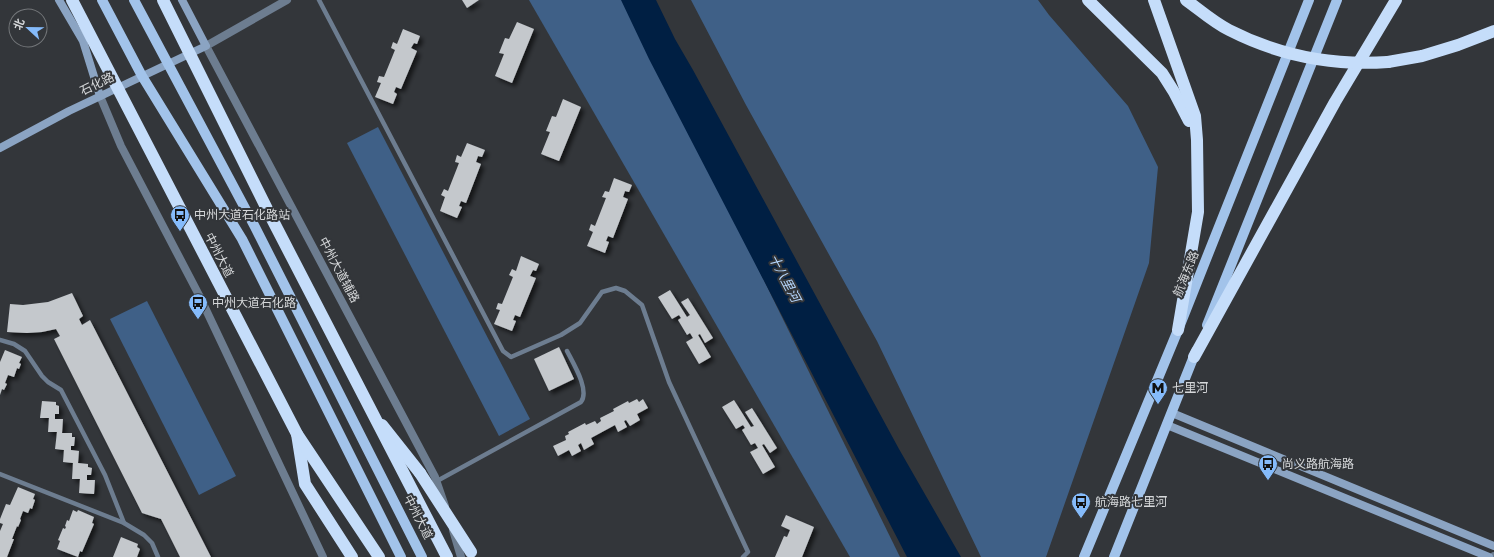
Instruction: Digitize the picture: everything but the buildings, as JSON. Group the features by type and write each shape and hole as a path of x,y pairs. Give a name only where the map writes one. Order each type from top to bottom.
{"highway":[{"name":"中州大道","path":"72,0 297,434 379,557"},
{"name":"中州大道","path":"163,0 270,215 447,557"},
{"path":"1088,0 1162,73 1187,114 1197,140"},
{"path":"1154,0 1195,116 1197,140 1198,212 1178,330"},
{"path":"1186,0 1228,29 1266,46 1315,59 1339,62 1362,64 1388,62 1422,56 1458,45 1494,31"},
{"path":"1194,357 1335,102 1396,0"},
{"path":"374,414 420,473 469,555"},
{"path":"297,434 305,484 352,557"}],"main road":[{"path":"102,0 142,76 242,239 401,557"},
{"name":"中州大道","path":"134,0 255,227 422,557"},
{"name":"航海东路","path":"1084,557 1178,330 1309,0"},
{"path":"1114,557 1337,0"}],"street":[{"path":"59,0 83,42 100,96 121,146 199,295 323,557"},
{"name":"中州大道辅路","path":"182,0 437,481 469,555"},
{"path":"206,46 287,0"},
{"name":"石化路","path":"0,148 69,111 206,46"},
{"path":"1172,413 1494,546"},
{"path":"1167,425 1489,557"}],"lane":[{"path":"319,0 503,351 511,357 560,335 580,323 597,297 602,292 610,289 616,288 626,291 642,305 669,382 748,552 743,557"},
{"path":"0,340 14,344 25,351 42,376 48,382 61,390 105,475 124,523"},
{"path":"437,481 581,402 584,399 584,388 567,351"},
{"path":"0,474 124,523 144,535 152,544 158,557"}],"shaded area":[{"path":"529,0 626,0 900,557 850,557"},
{"path":"691,0 1038,0 1049,15 1128,106 1158,167 1149,263 1046,557 981,557 877,341 746,105"},
{"path":"378,127 530,419 499,436 347,143"},
{"path":"147,301 236,476 199,495 110,319"}],"water":[{"name":"十八里河","path":"621,0 656,0 675,39 899,449 961,557 907,557 649,59"}],"place":[{"name":"中州大道石化路站","path":"180,232"},
{"name":"中州大道石化路","path":"198,320"},
{"name":"七里河","path":"1158,405"},
{"name":"尚义路航海路","path":"1268,481"},
{"name":"航海路七里河","path":"1081,519"}]}
